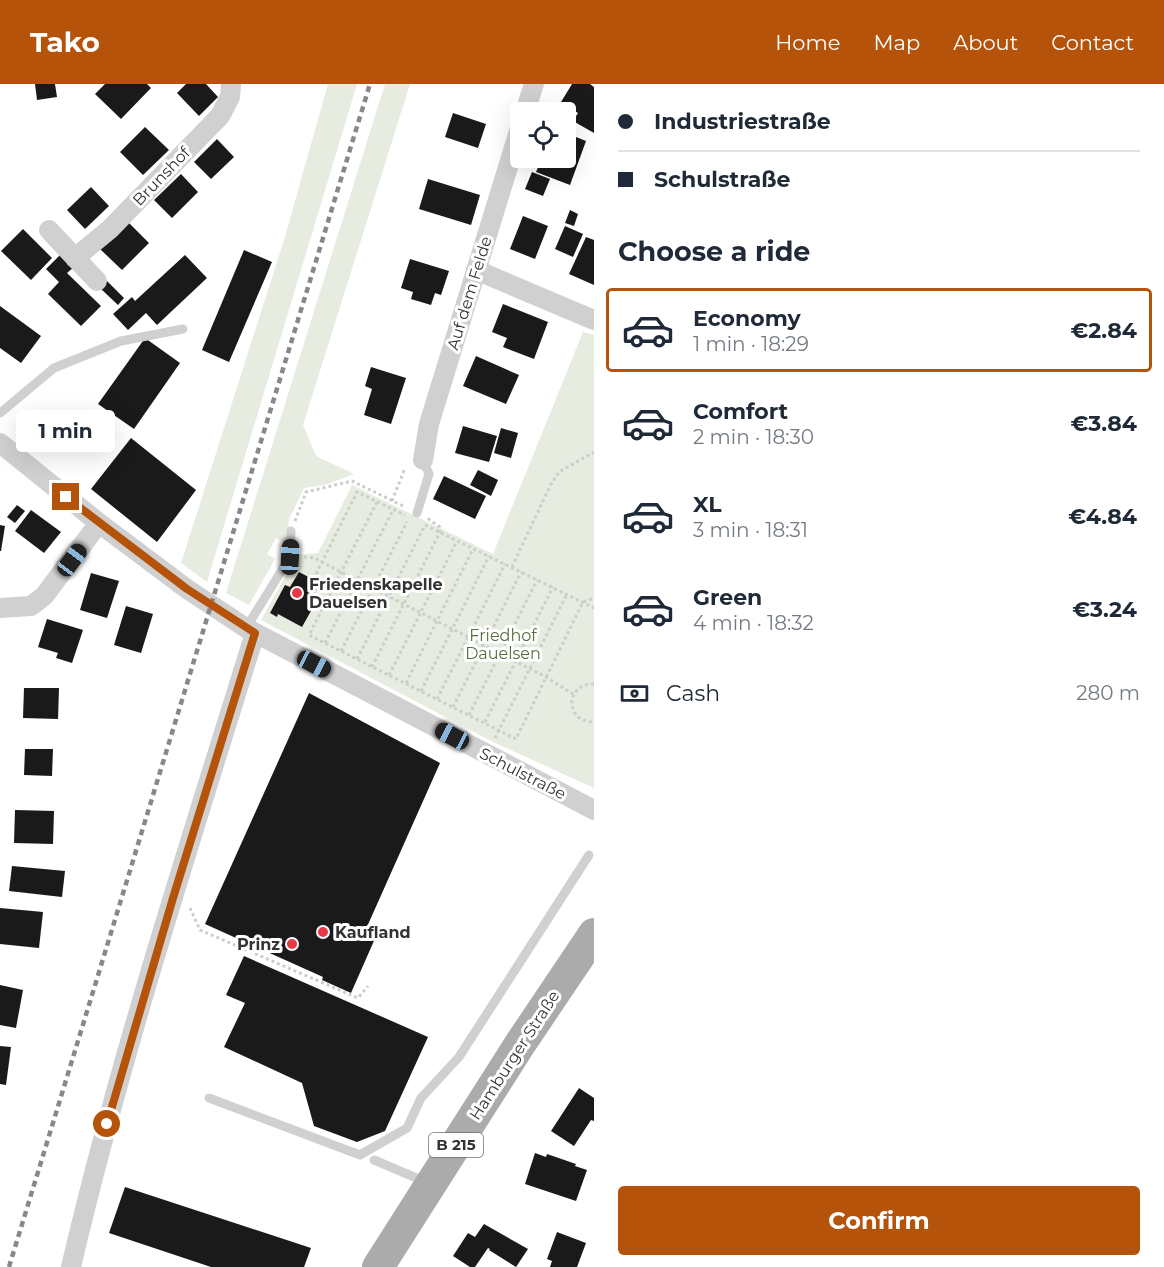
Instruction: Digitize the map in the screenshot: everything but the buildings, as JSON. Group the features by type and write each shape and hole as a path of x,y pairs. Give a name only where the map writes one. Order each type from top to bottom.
{"main road":[{"name":"Hamburger Straße","path":"378,1267 520,1044 594,934"}],"street":[{"name":"Brunshof","path":"75,258 110,229 220,116 230,97 231,84"},
{"path":"528,102 534,84"},
{"name":"Auf dem Felde","path":"423,460 429,424 510,161"},
{"path":"49,230 97,281"},
{"path":"477,270 594,320"},
{"name":"Schulstraße","path":"0,443 99,523 187,589 250,630 594,810"},
{"path":"0,608 31,606 44,596 99,523"},
{"path":"71,1267 94,1169 250,630"}],"lane":[{"path":"0,413 54,368 121,341 183,329"},
{"path":"417,517 429,474 423,460"},
{"path":"250,630 290,557 291,531"},
{"path":"209,1098 360,1155 407,1128 421,1098 459,1057 589,855"},
{"path":"374,1160 431,1184"}],"path":[{"path":"512,567 550,486 560,472 594,452"},
{"path":"392,501 406,466 423,460"},
{"path":"291,531 306,492 352,481 392,501 426,525 594,608"},
{"path":"316,574 357,492 409,517 341,651"},
{"path":"377,502 309,635 516,739 583,602 594,598"},
{"path":"325,643 393,510"},
{"path":"372,667 440,532 440,527 434,522 417,517"},
{"path":"357,659 426,525"},
{"path":"389,675 457,540"},
{"path":"405,683 473,549"},
{"path":"421,691 489,556"},
{"path":"314,558 546,677 573,694"},
{"path":"437,699 505,564"},
{"path":"453,707 521,572"},
{"path":"469,715 537,580"},
{"path":"485,723 553,587"},
{"path":"494,740 567,594"},
{"path":"594,684 581,686 573,694 571,705 576,716 585,722 594,722"},
{"path":"173,898 188,905 200,930 358,998 368,986"}],"green space":[{"path":"328,84 357,84 207,582 181,563 284,240"},
{"path":"385,84 410,84 303,425 316,456 354,474 325,485 304,488 289,519 287,543 276,538 267,554 275,559 249,605 226,593"},
{"name":"Friedhof Dauelsen","path":"583,332 594,335 594,788 493,742 261,620 297,555 318,553 352,485 493,554"}],"railway":[{"path":"9,1267 370,84"}],"place":[{"name":"Friedenskapelle Dauelsen","path":"297,593"},
{"name":"Kaufland","path":"323,932"},
{"name":"Prinz","path":"292,944"}],"route":[{"path":"66,497 187,589 255,633 173,898 107,1124"}]}
